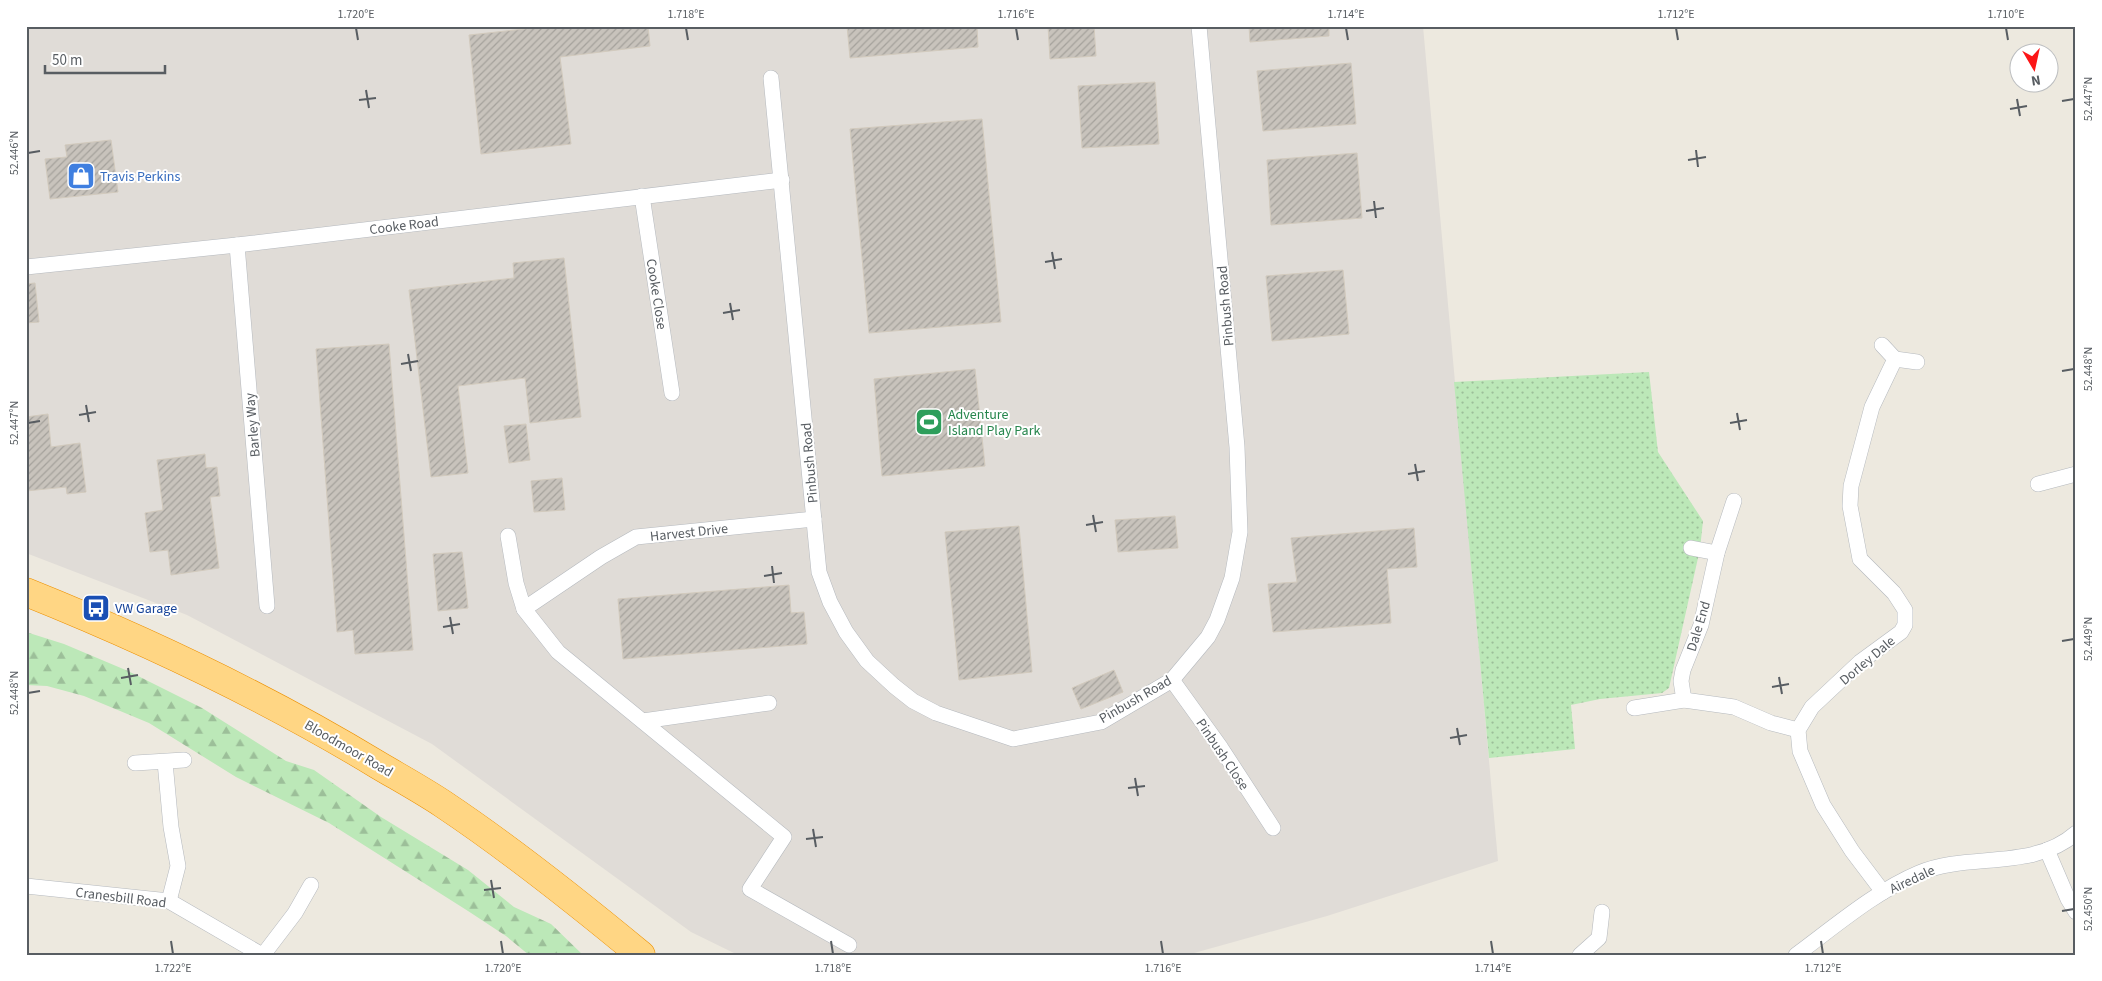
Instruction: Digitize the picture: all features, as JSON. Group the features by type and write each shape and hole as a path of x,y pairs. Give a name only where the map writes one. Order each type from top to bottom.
{"highway":[{"name":"Bloodmoor Road","path":"26,592 88,617 201,668 337,740 442,804 568,895 642,955"}],"street":[{"name":"Pinbush Road","path":"771,78 819,572 830,602 846,632 867,661 894,686 913,701 936,713 1013,739 1101,722 1172,680 1208,637 1217,620 1232,578 1240,532 1237,447 1199,26"},
{"name":"Cooke Road","path":"26,267 236,245 782,180"},
{"name":"Cooke Close","path":"642,196 672,393"},
{"name":"Barley Way","path":"236,245 267,606"},
{"path":"1882,345 1895,359 1917,362"},
{"name":"Dorley Dale","path":"1798,730 1812,707 1860,662 1901,632 1905,625 1905,610 1894,593 1860,558 1850,506 1850,486 1872,407 1895,359"},
{"path":"2038,484 2076,474"},
{"name":"Dale End","path":"1684,700 1681,681 1683,670 1701,625 1717,553 1734,501"},
{"name":"Harvest Drive","path":"524,609 601,557 636,537 814,519"},
{"path":"508,536 516,583 524,609 558,652 784,838 750,889 849,945"},
{"path":"1690,548 1717,553"},
{"name":"Pinbush Close","path":"1172,680 1221,748 1273,828"},
{"path":"1634,708 1684,700 1734,707 1771,722 1798,730 1800,751 1822,805 1852,851 1883,892"},
{"path":"643,721 769,703"},
{"path":"134,763 184,760"},
{"path":"165,762 171,827 178,866 169,901"},
{"name":"Airedale","path":"1796,955 1883,892 1918,873 1936,867 1968,862 2010,859 2047,850 2076,833"},
{"path":"2047,850 2068,899 2076,912"},
{"path":"262,955 296,913 311,885"},
{"name":"Cranesbill Road","path":"26,886 169,901 262,955"},
{"path":"1580,955 1604,941 1602,912"}],"shaded area":[{"path":"26,26 1423,26 1498,861 1327,916 1187,955 738,955 691,932 432,744 187,615 26,553"}],"green space":[{"path":"1649,372 1658,452 1703,521 1700,549 1669,688 1662,693 1600,699 1571,705 1575,749 1489,758 1454,382"},
{"path":"26,632 64,644 128,671 202,708 286,761 314,770 381,817 468,870 514,907 551,924 583,955 529,955 506,936 329,823 236,777 149,723 84,696 47,686 26,685"}],"building":[{"path":"552,26 648,26 650,46 560,57 571,144 481,154 469,35"},
{"path":"847,26 977,26 978,47 850,58"},
{"path":"1048,26 1094,26 1096,56 1050,59"},
{"path":"1249,26 1329,26 1329,36 1250,42"},
{"path":"1351,63 1356,124 1263,131 1257,71"},
{"path":"1155,82 1159,144 1082,148 1078,86"},
{"path":"982,119 1001,322 869,333 850,129"},
{"name":"Travis Perkins","path":"111,140 118,192 50,199 45,159 67,157 65,145"},
{"path":"1357,153 1362,218 1271,225 1267,160"},
{"path":"564,258 581,417 530,423 525,378 458,386 468,473 431,477 409,290 514,278 513,263"},
{"path":"1343,270 1349,334 1272,341 1266,276"},
{"path":"35,283 39,322 26,323 26,284"},
{"path":"389,344 413,650 355,654 353,630 337,632 316,349"},
{"name":"Adventure Island Play Park","path":"975,369 985,466 882,476 874,379"},
{"path":"48,414 51,447 80,443 86,492 67,494 66,487 26,491 26,417"},
{"path":"526,424 530,460 509,463 504,426"},
{"path":"205,454 206,468 217,467 220,496 210,497 219,568 171,575 168,550 150,552 145,513 163,510 157,460"},
{"path":"562,478 565,510 534,512 531,481"},
{"path":"1175,516 1178,548 1118,552 1115,520"},
{"path":"1019,526 1032,672 959,680 945,532"},
{"path":"1414,528 1417,567 1387,569 1391,623 1273,632 1268,584 1297,582 1291,538"},
{"path":"462,552 468,608 438,611 433,554"},
{"path":"789,585 791,613 804,612 807,644 623,659 618,599"},
{"path":"1114,670 1123,692 1081,709 1072,688"}],"place":[{"name":"Travis Perkins","path":"81,176"},
{"name":"Adventure Island Play Park","path":"929,422"},
{"name":"VW Garage","path":"96,608"}]}
